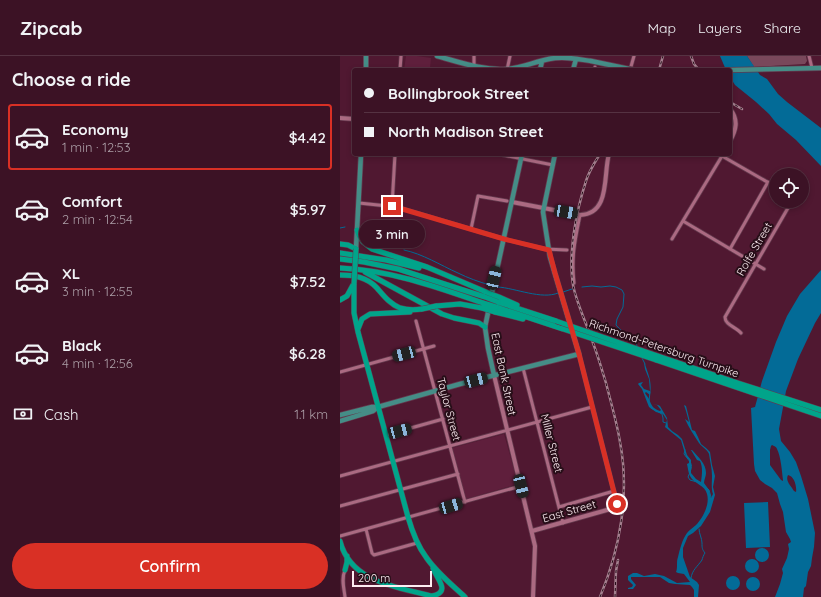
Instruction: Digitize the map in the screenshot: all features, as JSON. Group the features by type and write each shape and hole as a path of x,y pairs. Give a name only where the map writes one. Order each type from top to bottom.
{"highway":[{"path":"357,230 363,242 372,249 453,278 484,300 497,304"},
{"path":"341,244 348,245 356,249 354,313 378,407 414,536 433,566 465,597"},
{"path":"340,253 361,255 401,263 453,278"},
{"name":"Richmond-Petersburg Turnpike","path":"340,259 398,269 484,300"},
{"name":"Richmond-Petersburg Turnpike","path":"340,268 360,269 386,274 540,316 563,329 821,410"},
{"path":"360,269 437,312 454,318 479,323 485,327"},
{"path":"340,275 359,277 368,281 391,303 400,308 422,309"},
{"path":"340,300 347,296 354,284"},
{"path":"358,332 362,319 370,314 412,312 436,306 484,300"},
{"name":"Richmond-Petersburg Turnpike","path":"497,304 657,358 741,389 821,416"},
{"path":"340,541 347,556 364,574 376,581 401,589 433,596 440,592 442,587 433,566"},
{"path":"345,570 347,556"},
{"path":"345,570 349,568 357,568"}],"main road":[{"path":"366,56 366,68"},
{"path":"437,56 484,68"},
{"path":"514,68 542,58 566,57 576,57 624,68"},
{"path":"573,68 576,57"},
{"path":"540,68 542,58"},
{"path":"732,70 821,68"},
{"path":"356,249 361,156"},
{"name":"East Bank Street","path":"494,375 485,327 494,278 504,239 509,202 521,156"},
{"path":"340,421 373,411 378,407 435,391 579,354 546,238 543,212 555,156"},
{"path":"340,415 372,406 378,407"}],"street":[{"path":"400,68 401,56"},
{"path":"474,56 474,65"},
{"path":"507,68 510,56"},
{"path":"631,68 634,56"},
{"path":"809,56 812,68"},
{"path":"732,112 735,117 736,124 732,136"},
{"path":"340,118 352,119"},
{"path":"392,206 395,156"},
{"path":"521,156 553,165"},
{"path":"470,229 478,196 580,215 587,214 595,210 600,205 603,197 609,156"},
{"path":"672,239 720,156"},
{"path":"723,156 768,182 730,249"},
{"path":"359,203 392,206 504,239 549,250 567,250"},
{"name":"Rolfe Street","path":"741,333 726,323 725,317 787,208"},
{"path":"574,283 572,266 573,250 580,215"},
{"path":"683,221 764,269"},
{"name":"Taylor Street","path":"416,321 465,502"},
{"path":"340,372 434,346"},
{"path":"559,507 614,491 579,354"},
{"name":"Miller Street","path":"523,368 563,522"},
{"name":"East Bank Street","path":"494,375 536,551 533,597"},
{"path":"340,476 592,407"},
{"path":"386,435 443,419"},
{"path":"340,506 458,474"},
{"path":"340,536 521,486"},
{"name":"East Street","path":"532,531 612,509 617,504 614,491"},
{"path":"366,529 372,554 374,555 418,543"},
{"path":"345,570 342,576 342,591 345,597"}],"shaded area":[{"path":"406,56 431,58 430,68 404,68"},
{"path":"747,56 806,56 807,61 805,64 754,67"},
{"path":"504,434 518,484 466,499 452,448"}],"water":[{"path":"720,56 747,56 760,75 767,79 778,94 821,128 821,166 796,140 777,124 769,114 735,85 732,80 732,68 725,68"},
{"path":"821,270 821,313 798,359 786,391 779,429 781,441 796,462 808,499 815,533 814,547 803,597 775,597 783,573 782,569 787,558 789,549 788,544 791,542 786,532 783,512 777,493 760,480 755,471 751,408 755,407 762,381 776,342 787,316 800,294","holes":["772,445 776,447 778,452 783,481 770,465 770,450","788,475 792,477 795,482 796,492 788,481"]},
{"path":"644,363 649,376 651,386 650,395 646,392 645,393 654,408 660,411 661,410 657,405 653,404 658,405 660,406 667,418 668,427 682,439 687,455 691,460 691,473 701,482 701,464 691,450 703,463 706,469 704,483 709,490 711,498 713,494 712,471 709,454 699,443 685,419 689,422 684,405 686,406 692,430 695,431 701,444 710,452 715,476 713,487 715,495 710,512 701,526 688,536 683,548 683,557 690,577 699,585 698,597 694,597 694,590 690,585 669,583 660,577 631,577 636,585 633,589 628,589 633,585 628,580 628,576 633,573 644,576 655,574 664,576 677,583 690,582 684,574 676,572 677,559 685,536 701,519 708,502 706,491 692,479 689,474 687,464 689,463 689,460 686,457 681,440 665,427 667,420 663,414 656,412 649,407 642,389 638,384 643,382 641,385 644,389 650,391 649,379"},
{"path":"768,502 770,547 746,548 744,503"},
{"path":"759,548 765,548 769,552 769,558 765,562 759,562 755,558 755,552"},
{"path":"749,559 755,559 759,563 759,569 755,573 749,573 745,569 745,563"},
{"path":"730,576 736,576 740,580 740,586 736,590 730,590 726,586 726,580"},
{"path":"750,577 756,577 760,581 760,587 756,591 750,591 746,587 746,581"}],"waterway":[{"path":"340,228 345,227"},
{"path":"404,250 418,254 466,277 490,285"},
{"path":"582,287 610,286 622,290 624,294 623,307 617,319 616,325 629,339 636,343 637,346"},
{"path":"498,287 544,295 558,293"},
{"path":"563,292 572,289"},
{"path":"642,358 645,364"},
{"path":"649,401 650,392"},
{"path":"651,408 662,414 663,422 666,423"},
{"path":"685,450 684,454 691,464 688,477 690,480 697,482"},
{"path":"705,486 709,490 711,497"},
{"path":"691,578 695,568 702,560 705,553 702,548 699,529"}],"railway":[{"path":"660,68 663,56"},
{"path":"691,56 697,68"},
{"path":"732,103 742,109"},
{"path":"599,156 586,181 576,219 572,246 572,273 575,292 606,383 617,428 623,462 623,501 618,541 600,597"},
{"path":"615,597 618,560"}],"route":[{"path":"392,206 504,239 549,250 579,354 617,504"}]}
